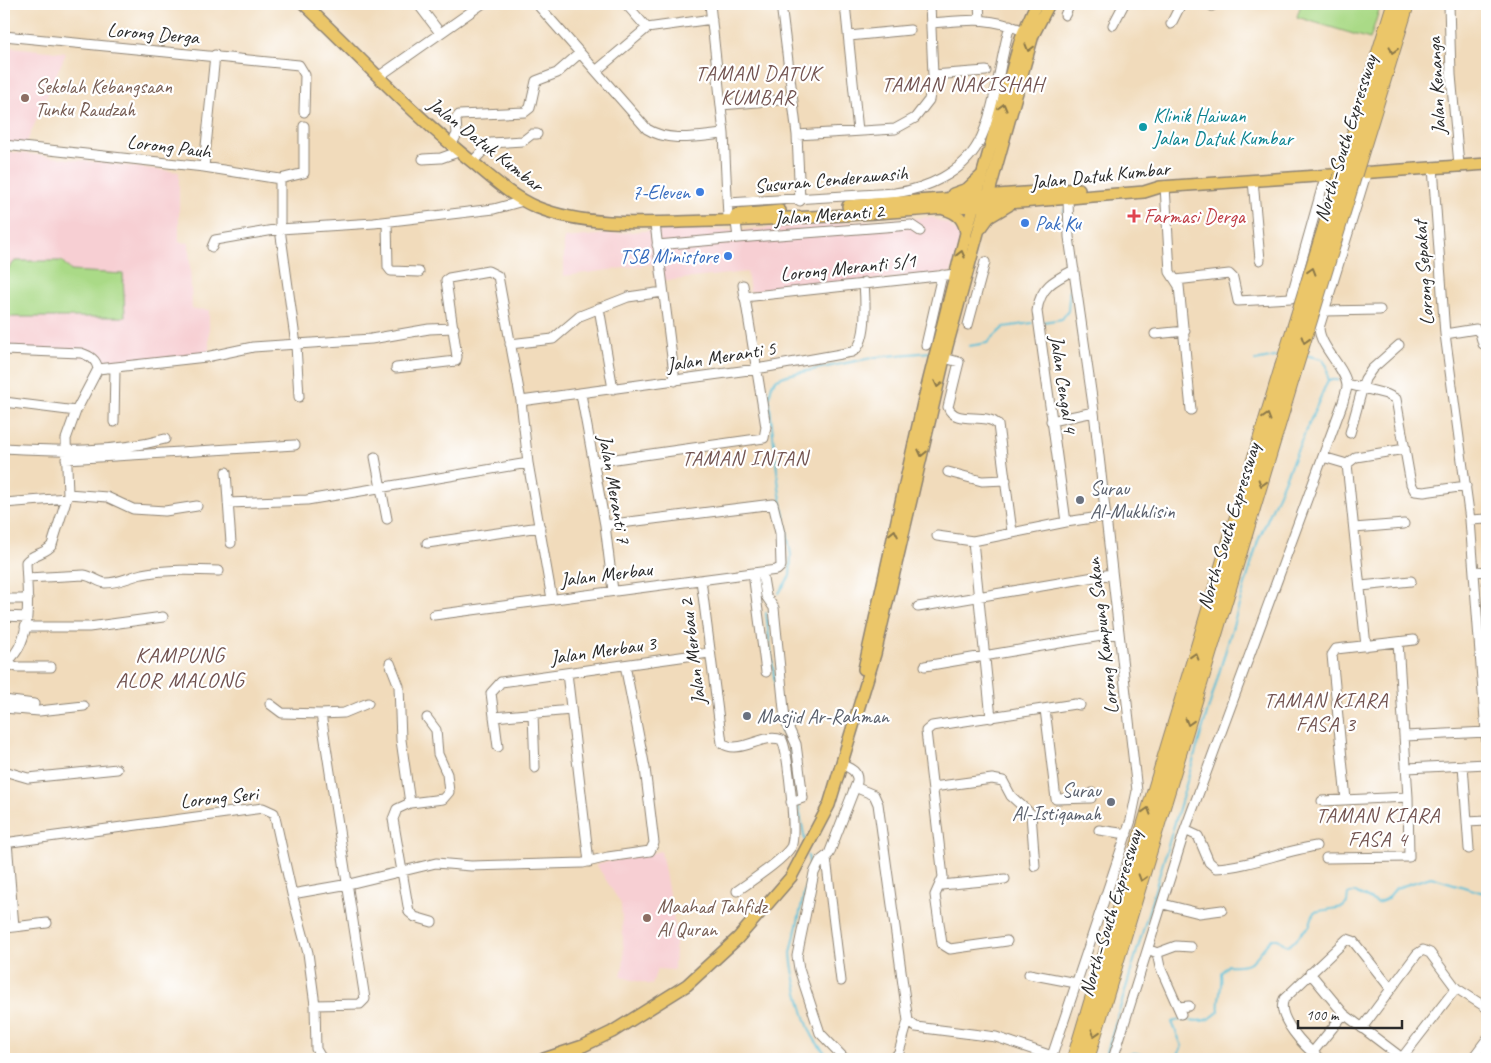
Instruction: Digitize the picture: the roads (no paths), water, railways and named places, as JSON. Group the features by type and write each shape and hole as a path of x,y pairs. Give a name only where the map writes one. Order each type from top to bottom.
{"highway":[{"name":"North–South Expressway","path":"1087,1059 1394,4"},
{"name":"North–South Expressway","path":"1074,1059 1289,368 1407,4"}],"main road":[{"name":"Jalan Datuk Kumbar","path":"304,4 454,149 523,201 537,208 575,217 655,224 784,218 1149,186 1487,164"},
{"path":"935,204 967,189 990,172 1024,30 1036,4"},
{"path":"544,1059 583,1046 612,1032 687,985 738,938 791,877 821,822 843,765 856,718 860,690 958,305 972,235 1033,35 1049,4"},
{"path":"886,591 923,403 956,274 972,235 989,217 1016,198 1000,187 990,172"},
{"name":"Jalan Datuk Kumbar","path":"1016,198 1068,198 1144,192 1149,186"},
{"name":"Jalan Datuk Kumbar","path":"727,220 755,213 935,204"},
{"path":"935,204 959,216 972,235"}],"street":[{"path":"418,4 440,33"},
{"path":"378,77 481,4"},
{"path":"537,4 652,132 677,137 724,134"},
{"path":"626,4 647,28"},
{"path":"710,4 724,134 728,203 727,220 738,238"},
{"path":"780,4 796,135 800,201"},
{"path":"845,4 858,131"},
{"path":"796,135 894,129 915,118 929,100 933,75 930,4"},
{"path":"979,4 980,18"},
{"path":"1064,15 1070,4"},
{"path":"1113,25 1124,4"},
{"path":"1171,24 1181,4"},
{"name":"Jalan Kenanga","path":"1450,4 1451,75 1459,165"},
{"path":"932,23 980,18 1024,30"},
{"path":"596,71 647,28 712,19"},
{"name":"Susuran Cenderawasih","path":"728,203 800,201 914,191 936,182 961,164 978,144 987,120 1010,25"},
{"path":"849,36 910,30"},
{"name":"Lorong Derga","path":"4,36 215,55 300,66 305,74 304,112"},
{"path":"423,159 441,158 454,149 457,134 456,119 459,115 525,112 530,108 536,81 557,73 580,53"},
{"path":"204,167 215,55"},
{"path":"933,75 986,71"},
{"path":"721,105 792,99"},
{"path":"298,397 296,345 280,229 280,180 304,173 304,126"},
{"path":"472,162 491,143 505,140 523,141 532,134 537,134"},
{"name":"Lorong Pauh","path":"4,145 204,167 280,180"},
{"name":"Lorong Sepakat","path":"1433,167 1445,334 1466,486 1475,571 1487,746"},
{"path":"1367,171 1319,333 1347,384 1386,394 1396,400 1411,484 1415,491 1424,492 1466,486"},
{"path":"1176,280 1229,274 1233,278 1238,301 1291,298 1326,174"},
{"path":"1252,180 1260,260"},
{"path":"1165,186 1170,272 1179,286 1185,331 1191,410"},
{"name":"Lorong Kampung Sakan","path":"1052,1058 1134,809 1136,786 1094,412 1074,270 1068,198"},
{"path":"212,246 216,240 280,229 387,222 494,209 523,201"},
{"path":"784,218 784,235"},
{"path":"387,222 388,267 391,271 419,272"},
{"path":"655,224 674,381"},
{"name":"Jalan Meranti 2","path":"658,245 911,225 920,231"},
{"path":"968,325 985,262"},
{"name":"Jalan Cengal 4","path":"1066,522 1036,311 1040,296 1046,286 1074,270"},
{"path":"396,368 456,360 454,328 446,280 492,271 499,279 521,401 528,462 552,599"},
{"name":"Lorong Meranti 5/1","path":"744,297 864,282 956,274"},
{"path":"926,345 942,275"},
{"name":"Jalan Meranti 5","path":"521,401 756,369 856,350 860,344 866,313 864,282"},
{"path":"594,462 764,438 766,427 742,285"},
{"path":"510,344 553,339 574,320 599,308 628,297 663,292"},
{"path":"958,305 973,309"},
{"path":"599,308 613,389"},
{"path":"1324,311 1380,310"},
{"path":"98,369 206,357 253,347 371,339 429,329 454,328"},
{"path":"1445,334 1476,329 1480,333 1483,344"},
{"path":"1155,334 1185,331"},
{"path":"1350,433 1362,388 1372,369 1399,345"},
{"path":"4,350 81,353 95,360 98,369 76,411 66,439 67,496 50,548 31,557 26,562 28,599 26,627 14,656 5,664"},
{"path":"944,358 959,362 948,407 950,412 955,416 996,422 1000,433 1012,532"},
{"path":"114,422 115,368"},
{"path":"1113,1059 1152,951 1162,904 1186,830 1323,457 1347,384"},
{"name":"Jalan Meranti 7","path":"581,394 605,524 613,591"},
{"path":"4,402 76,411"},
{"path":"1051,421 1094,412"},
{"path":"66,454 126,447 165,439"},
{"path":"4,448 66,454 295,445"},
{"path":"1347,464 1356,457 1405,449"},
{"path":"375,457 387,518"},
{"path":"1323,457 1347,464"},
{"path":"228,503 299,500 528,462"},
{"path":"1347,464 1366,646"},
{"path":"226,472 231,543"},
{"path":"948,472 982,481 1006,480"},
{"path":"4,503 67,496 107,497 133,509 166,511 197,506"},
{"name":"Jalan Merbau","path":"434,615 758,573 776,570 781,566 780,533 773,504 605,524"},
{"path":"937,536 973,541 1012,532 1106,516"},
{"path":"1470,520 1487,519"},
{"path":"1354,528 1404,524"},
{"path":"427,543 540,527"},
{"path":"973,541 991,718"},
{"path":"27,578 84,575 92,576 103,583 125,581 141,574 178,570 219,571"},
{"path":"1475,571 1487,572"},
{"path":"758,573 766,672"},
{"path":"737,891 784,855 792,844 795,801 803,798 797,750 785,720 774,608 767,598 758,573"},
{"path":"918,607 1112,574"},
{"name":"Jalan Merbau 2","path":"701,580 722,742 727,747 733,748 775,737 782,740 795,801"},
{"path":"1361,586 1411,581"},
{"path":"4,599 28,599"},
{"path":"4,616 26,617"},
{"path":"26,627 89,628 163,617"},
{"path":"925,666 1119,633"},
{"path":"1346,800 1332,658 1336,649 1414,640"},
{"path":"1326,858 1409,857 1407,768 1398,642"},
{"name":"Jalan Merbau 3","path":"494,718 491,693 501,682 709,653"},
{"path":"390,663 399,686 401,740 410,803"},
{"path":"5,664 18,667 51,666"},
{"path":"292,894 349,884 442,862 471,866 589,862 652,850 654,843 645,768 625,665"},
{"path":"567,673 589,862"},
{"path":"4,700 34,704"},
{"path":"270,704 277,711 288,714 321,714 344,713 368,703"},
{"path":"1007,942 950,949 943,947 935,899 936,891 941,885 943,877 926,735 929,728 1075,704 1080,705"},
{"path":"4,708 39,711 84,706"},
{"path":"1045,709 1056,799 1090,798 1092,793"},
{"path":"498,747 494,718 571,710"},
{"path":"315,1005 360,1004 365,999 349,884 321,714"},
{"path":"532,714 535,768"},
{"path":"427,718 436,730 438,754 447,774 449,792 443,799 410,803 397,809 393,816 404,872 409,912 415,917 432,922"},
{"path":"1405,736 1487,732"},
{"path":"1407,768 1487,764"},
{"path":"841,981 826,858 858,776 850,768 843,765"},
{"path":"1463,765 1469,849"},
{"path":"4,771 28,778 116,769"},
{"path":"933,788 992,779 1003,781 1011,796 1031,814 1035,866"},
{"path":"855,787 874,795 878,804 908,1021 894,1059"},
{"path":"1322,801 1408,797"},
{"name":"Lorong Seri","path":"6,842 264,808 274,812 277,817 292,894 308,953 315,1005 316,1050 322,1059"},
{"path":"1467,822 1487,821"},
{"path":"1099,830 1126,834"},
{"path":"1186,830 1198,836 1209,862 1216,868 1250,863 1291,850 1316,846"},
{"path":"6,842 14,927"},
{"path":"826,858 820,861 814,873 798,948 798,963 820,1033 845,1059"},
{"path":"941,885 1006,879"},
{"path":"1162,904 1199,912 1222,910"},
{"path":"4,928 47,923"},
{"path":"1344,1014 1316,1056 1282,1016 1281,1007 1284,999 1344,940 1350,939 1391,988"},
{"path":"1152,951 1176,946 1191,947"},
{"path":"1362,1028 1417,954 1423,950 1430,953 1456,988 1487,1008"},
{"path":"1152,951 1180,1010 1189,1006"},
{"path":"1310,973 1344,1014 1401,1059 1456,988"},
{"path":"1029,974 1076,983"},
{"path":"908,1021 916,1027 996,1037 1052,1058"},
{"path":"1472,1059 1487,1039"}],"waterway":[{"path":"1064,209 1064,222"},
{"path":"1043,322 1062,319 1068,311 1070,283"},
{"path":"969,346 987,343 1004,327 1032,323"},
{"path":"779,593 790,576 791,555 779,488 769,399 772,384 777,379 787,375 876,357 931,352"},
{"path":"1105,1059 1258,541 1328,380 1327,366 1322,359 1305,355"},
{"path":"1255,361 1280,356"},
{"path":"1328,380 1338,380"},
{"path":"766,613 781,732 789,743 798,797"},
{"path":"798,802 805,841"},
{"path":"808,856 810,866 791,953 793,971 805,1017 812,1035 831,1059"},
{"path":"1176,1059 1182,1046 1172,1022 1178,1020 1201,1021 1213,1017 1219,1011 1221,973 1228,965 1251,962 1272,939 1278,939 1287,946 1309,927 1314,912 1343,907 1347,903 1348,894 1355,892 1378,903 1387,899 1396,888 1431,877 1487,894"},
{"path":"1122,1059 1123,1055 1130,1053 1152,1059"}],"place":[{"name":"Sekolah Kebangsaan Tunku Raudzah","path":"25,98"},
{"name":"Klinik Haiwan Jalan Datuk Kumbar","path":"1143,127"},
{"name":"7-Eleven","path":"700,192"},
{"name":"Farmasi Derga","path":"1134,216"},
{"name":"Pak Ku","path":"1025,223"},
{"name":"TSB Ministore","path":"728,256"},
{"name":"Surau Al-Mukhlisin","path":"1080,500"},
{"name":"Masjid Ar-Rahman","path":"747,716"},
{"name":"Surau Al-Istiqamah","path":"1111,802"},
{"name":"Maahad Tahfidz Al Quran","path":"647,918"}],"district":[{"name":"TAMAN NAKISHAH","path":"963,84"},
{"name":"TAMAN DATUK KUMBAR","path":"758,85"},
{"name":"TAMAN INTAN","path":"745,458"},
{"name":"KAMPUNG ALOR MALONG","path":"180,666"},
{"name":"TAMAN KIARA FASA 3","path":"1326,712"},
{"name":"TAMAN KIARA FASA 4","path":"1378,827"}]}
